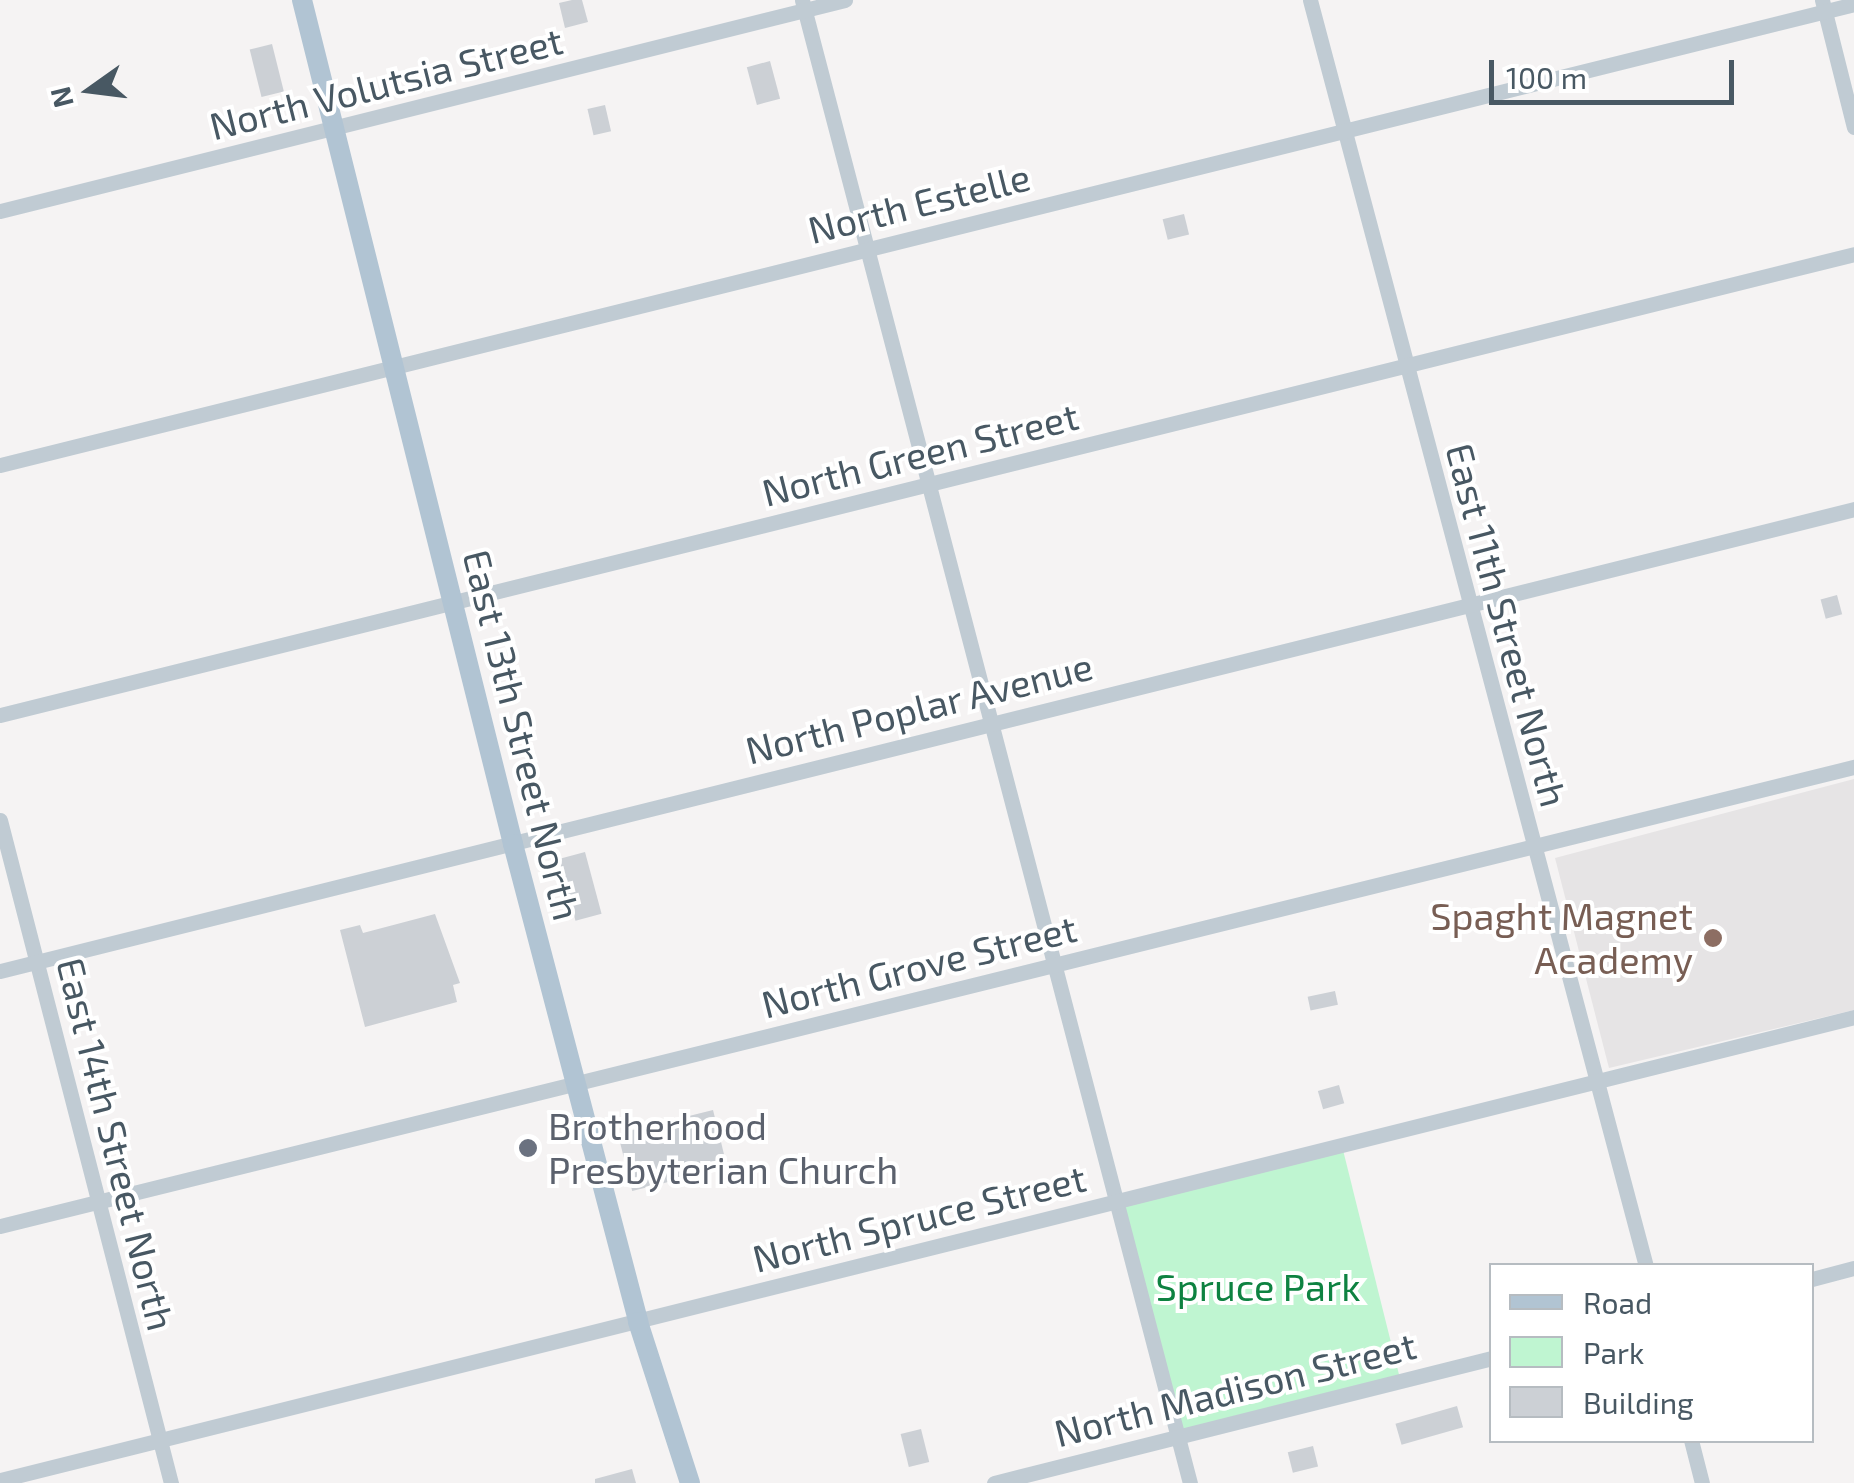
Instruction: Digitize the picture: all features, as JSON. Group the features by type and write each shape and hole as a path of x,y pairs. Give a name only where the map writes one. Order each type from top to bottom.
{"main road":[{"name":"East 13th Street North","path":"302,0 512,844 638,1322 690,1483"}],"street":[{"name":"North Volutsia Street","path":"0,211 336,130 803,5 846,0"},
{"name":"East 11th Street North","path":"1310,0 1645,1263"},
{"name":"North Estelle","path":"0,465 1344,131 1823,6 1854,4"},
{"path":"803,5 1190,1483"},
{"path":"1823,6 1854,128"},
{"name":"North Green Street","path":"0,715 1406,369 1854,254"},
{"name":"North Poplar Avenue","path":"0,970 1854,509"},
{"name":"North Grove Street","path":"0,1226 1854,767"},
{"name":"East 14th Street North","path":"0,820 171,1483"},
{"name":"North Spruce Street","path":"0,1480 1854,1017"},
{"path":"1814,1278 1854,1268"},
{"name":"North Madison Street","path":"994,1483 1489,1359"},
{"path":"1692,1443 1702,1483"}],"shaded area":[{"name":"Spaght Magnet Academy","path":"1854,779 1854,1010 1609,1068 1555,858"}],"green space":[{"name":"Spruce Park","path":"1342,1146 1401,1381 1174,1437 1116,1202"}],"building":[{"path":"582,0 588,22 565,28 559,3"},
{"path":"272,44 284,92 262,97 250,50"},
{"path":"770,61 780,99 757,105 747,67"},
{"path":"605,105 611,131 594,135 587,109"},
{"path":"1184,214 1189,234 1168,240 1163,219"},
{"path":"1837,595 1842,614 1826,619 1821,599"},
{"path":"585,852 602,914 575,921 559,859"},
{"path":"435,914 460,983 453,985 457,1002 365,1027 340,930 360,925 363,933"},
{"path":"1335,991 1338,1005 1311,1011 1308,997"},
{"path":"1339,1085 1344,1103 1323,1109 1318,1091"},
{"path":"713,1110 727,1167 632,1191 618,1134"},
{"path":"1457,1406 1463,1427 1402,1445 1395,1424"},
{"path":"921,1429 929,1462 909,1467 901,1434"},
{"path":"1313,1446 1318,1466 1293,1473 1288,1452"},
{"path":"632,1469 636,1483 595,1483 595,1479"}],"place":[{"name":"Spaght Magnet Academy","path":"1713,938"},
{"name":"Brotherhood Presbyterian Church","path":"528,1148"}]}
